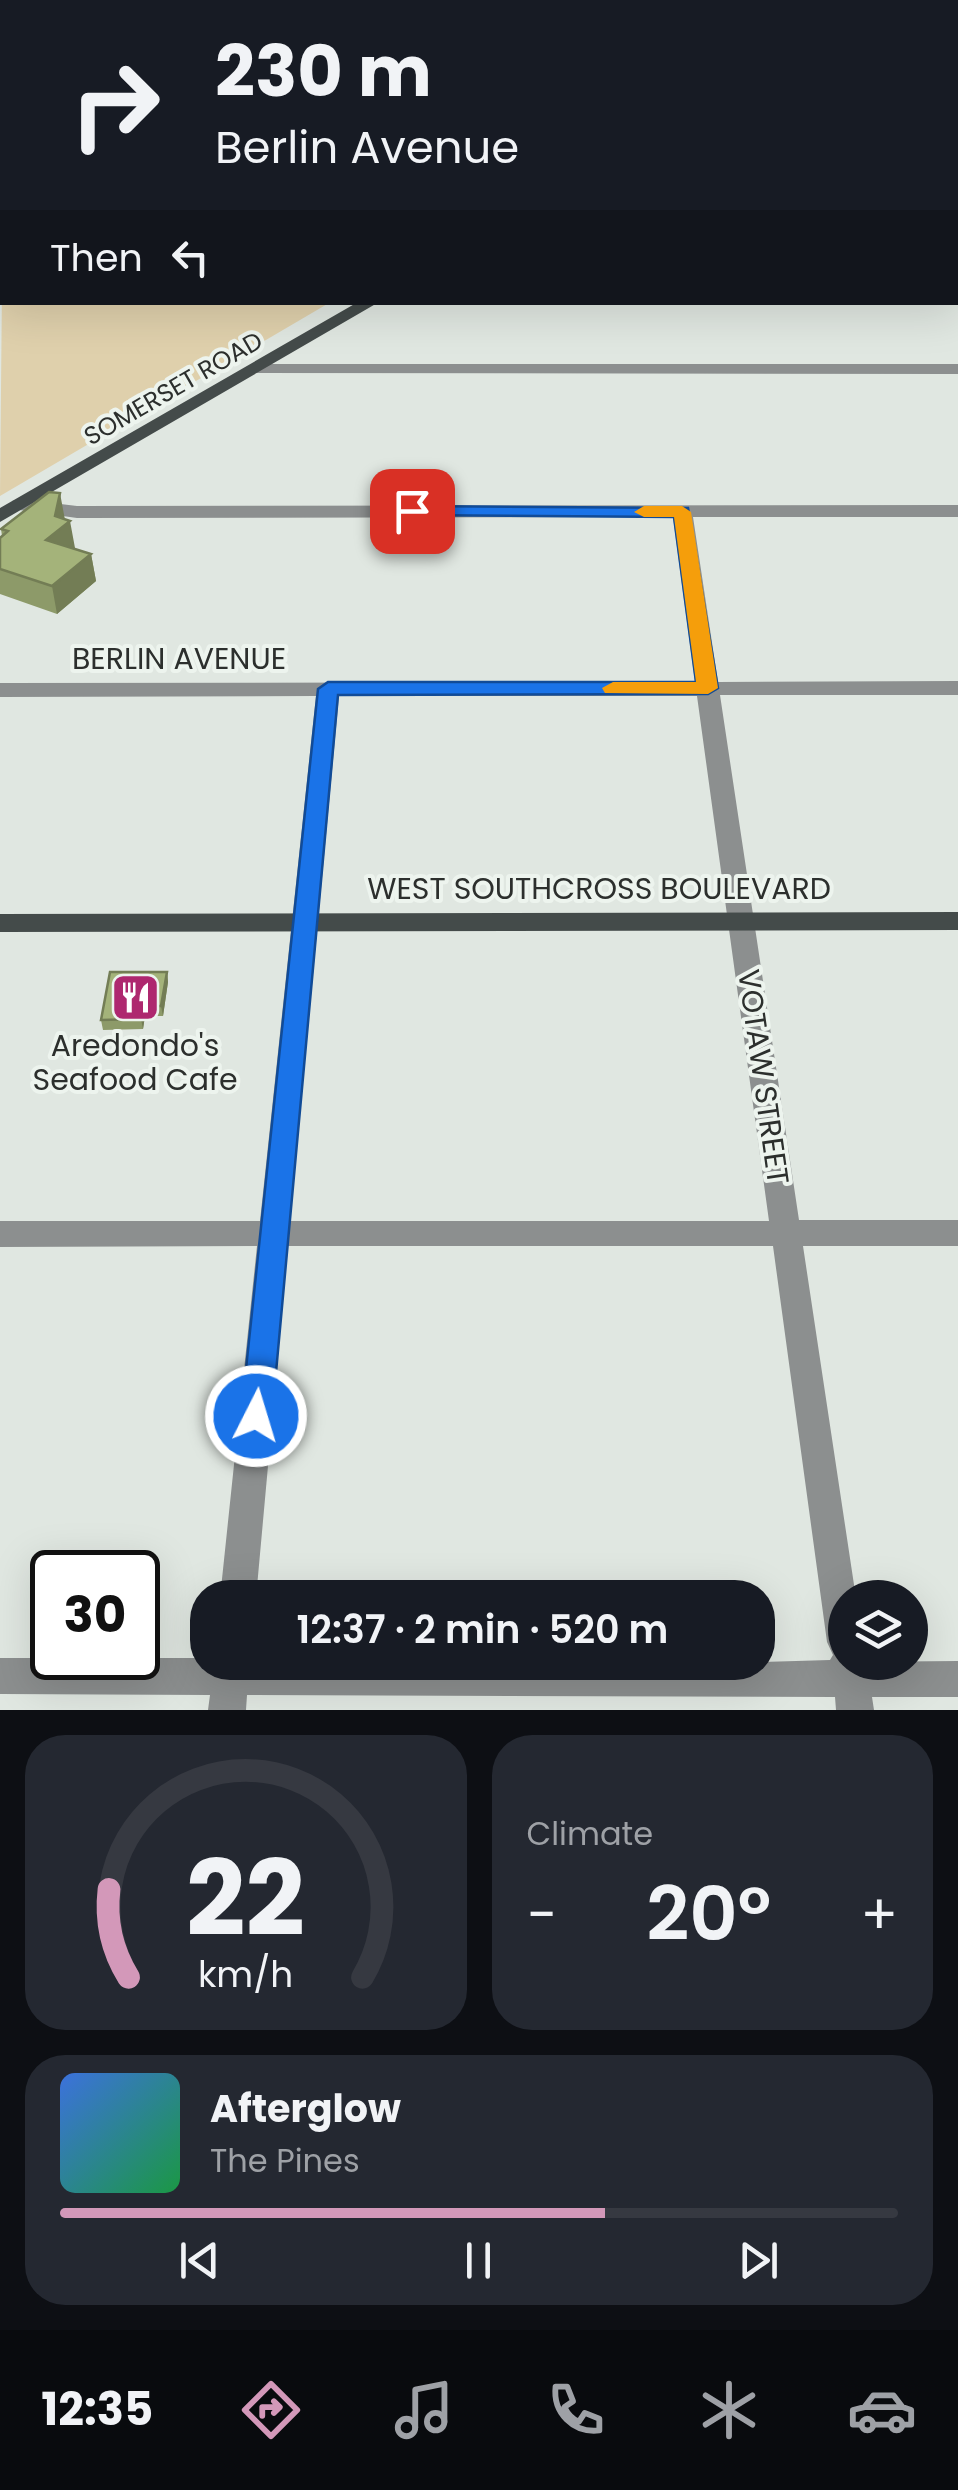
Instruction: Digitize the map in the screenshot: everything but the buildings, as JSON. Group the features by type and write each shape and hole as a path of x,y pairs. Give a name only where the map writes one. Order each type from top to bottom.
{"main road":[{"name":"SOMERSET ROAD","path":"0,516 367,305"},
{"name":"WEST SOUTHCROSS BOULEVARD","path":"0,923 958,921"}],"street":[{"path":"256,369 958,370"},
{"path":"19,505 78,512 958,511"},
{"name":"VOTAW STREET","path":"682,512 836,1580"},
{"name":"BERLIN AVENUE","path":"0,690 958,688"},
{"path":"240,1580 328,689"},
{"path":"0,1234 958,1233"},
{"path":"0,1676 230,1683 828,1673"},
{"path":"928,1677 958,1678"}],"shaded area":[{"path":"2,305 326,305 0,496"}],"slow traffic":[{"path":"613,688 708,688 682,512 644,512"}],"place":[{"name":"Aredondo's Seafood Cafe","path":"135,997"}],"route":[{"path":"256,1416 328,689 708,688 682,512 412,511"}]}
